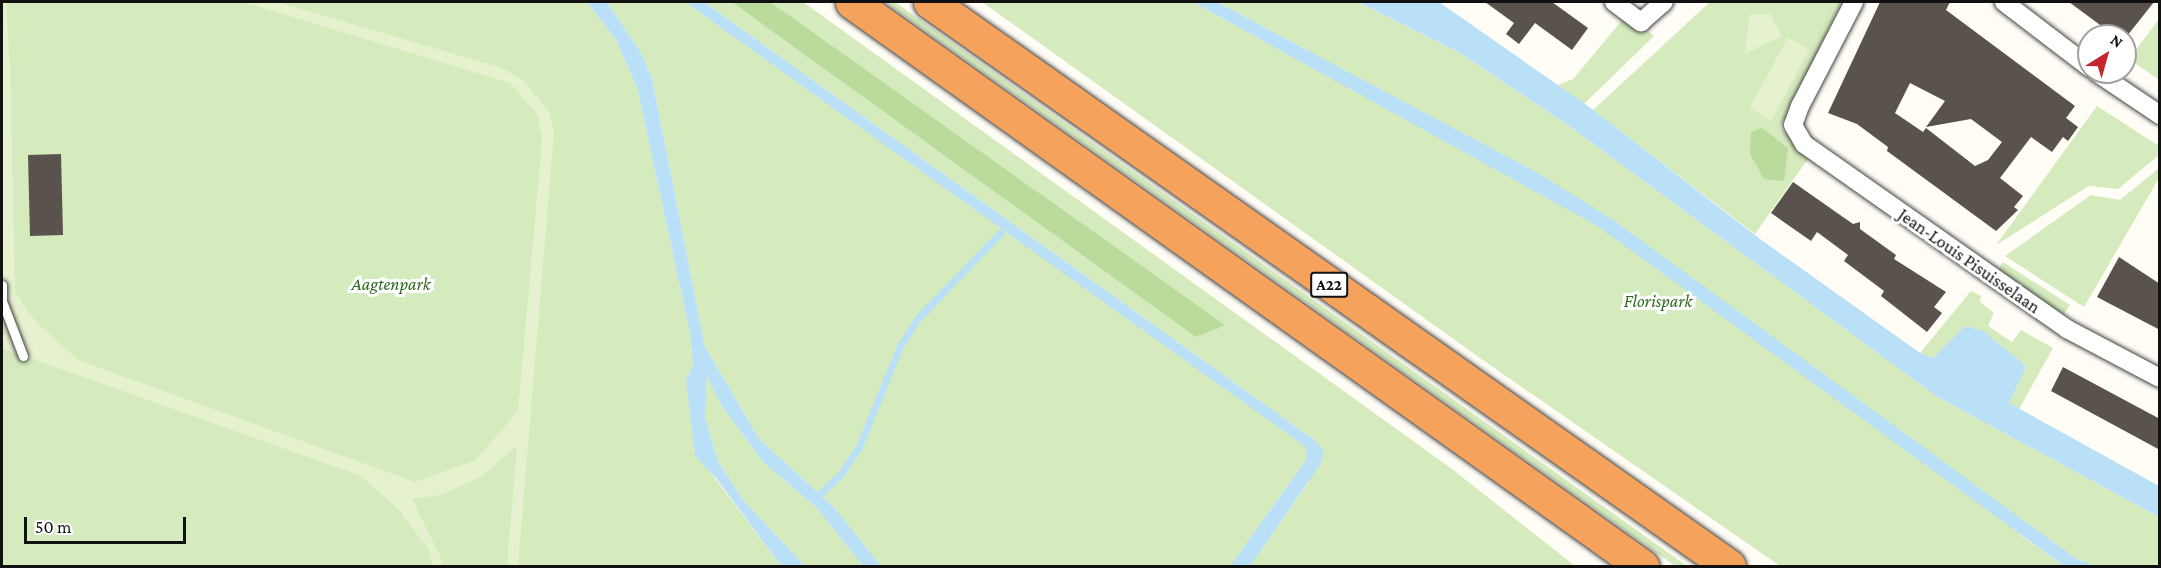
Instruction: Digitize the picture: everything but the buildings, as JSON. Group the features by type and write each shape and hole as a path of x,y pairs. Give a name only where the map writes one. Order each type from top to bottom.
{"highway":[{"name":"A22","path":"852,2 1528,483 1642,567"},
{"name":"A22","path":"930,2 1729,567"},
{"name":"A22","path":"1528,483 1612,567"}],"street":[{"path":"1614,2 1641,22 1664,2"},
{"name":"Jean-Louis Pisuisselaan","path":"1854,2 1793,125 1804,144 2067,329 2160,378"},
{"path":"2004,2 2077,58"},
{"path":"2114,84 2160,115"}],"lane":[{"path":"2,285 2,302 23,356"}],"green space":[{"name":"Aagtenpark","path":"2,2 587,2 616,40 637,87 690,333 693,365 686,380 696,440 693,449 781,566 2,566"},
{"path":"2,2 6,2 10,68 15,292 36,322 78,360 415,482 476,460 518,411 542,141 538,115 510,83 243,2 277,2 502,68 522,79 549,112 554,133 518,566 507,566 517,446 479,478 440,495 412,499 440,556 442,566 433,566 428,549 399,510 361,476 2,348 2,334 6,335 2,326"},
{"path":"607,2 685,2 1295,437 1306,447 1306,460 1230,566 881,566 834,507 760,440 705,347 652,78 641,53"},
{"path":"704,2 803,2 1452,469 1575,566 1250,566 1308,483 1317,442"},
{"path":"732,2 770,2 1225,325 1196,337"},
{"path":"885,2 895,2 1687,566 1675,566"},
{"name":"Florispark","path":"982,2 1193,2 1302,62 1309,51 1217,2 1358,2 1460,53 1569,126 1936,396 2159,517 2159,566 2095,566 2075,558 2026,523 2019,534 2064,566 1780,566 1480,358"},
{"path":"1710,2 1842,2 1780,128 1810,156 1755,234 1593,110"},
{"path":"1750,14 1770,14 1782,36 1745,54"},
{"path":"1623,19 1642,26 1654,36 1584,104 1558,85 1573,79"},
{"path":"2159,19 2159,80 2137,65 2137,48"},
{"path":"1788,37 1809,50 1771,121 1750,108"},
{"path":"2097,106 2159,146 2159,155 2118,189 2089,186 1996,245"},
{"path":"1762,128 1788,148 1784,181 1764,179 1750,154 1751,132"},
{"path":"2159,168 2159,178 2084,307 2005,256 2091,195 2120,200"},
{"path":"2003,262 2070,305 2063,315 1996,272"},
{"path":"1971,291 1981,296 1980,302 1994,313 1988,326 2012,342 2021,330 2053,348 2018,411 2009,403 1965,326 1933,358 1920,353"},
{"path":"707,374 721,405 763,462 816,507 863,566 805,566 745,502 718,461 705,417"}],"water":[{"path":"587,2 607,2 641,53 652,78 705,347 760,440 834,507 881,566 863,566 816,507 763,462 721,405 707,376 705,417 718,461 745,502 805,566 781,566 716,478 695,456 686,380 693,365 690,333 637,87 616,40"},
{"path":"685,2 704,2 1317,442 1324,452 1320,465 1250,566 1230,566 1306,460 1306,447"},
{"path":"1193,2 1217,2 1536,172 1612,219 2075,558 2095,566 2064,566 1599,227"},
{"path":"1358,2 1439,2 1592,109 1760,239 1920,353 1933,358 1965,326 1983,331 2026,366 2009,403 2159,486 2159,517 1936,396 1569,126 1460,53"}],"waterway":[{"path":"819,495 840,475 859,447 900,346 919,317 1000,233"}]}
